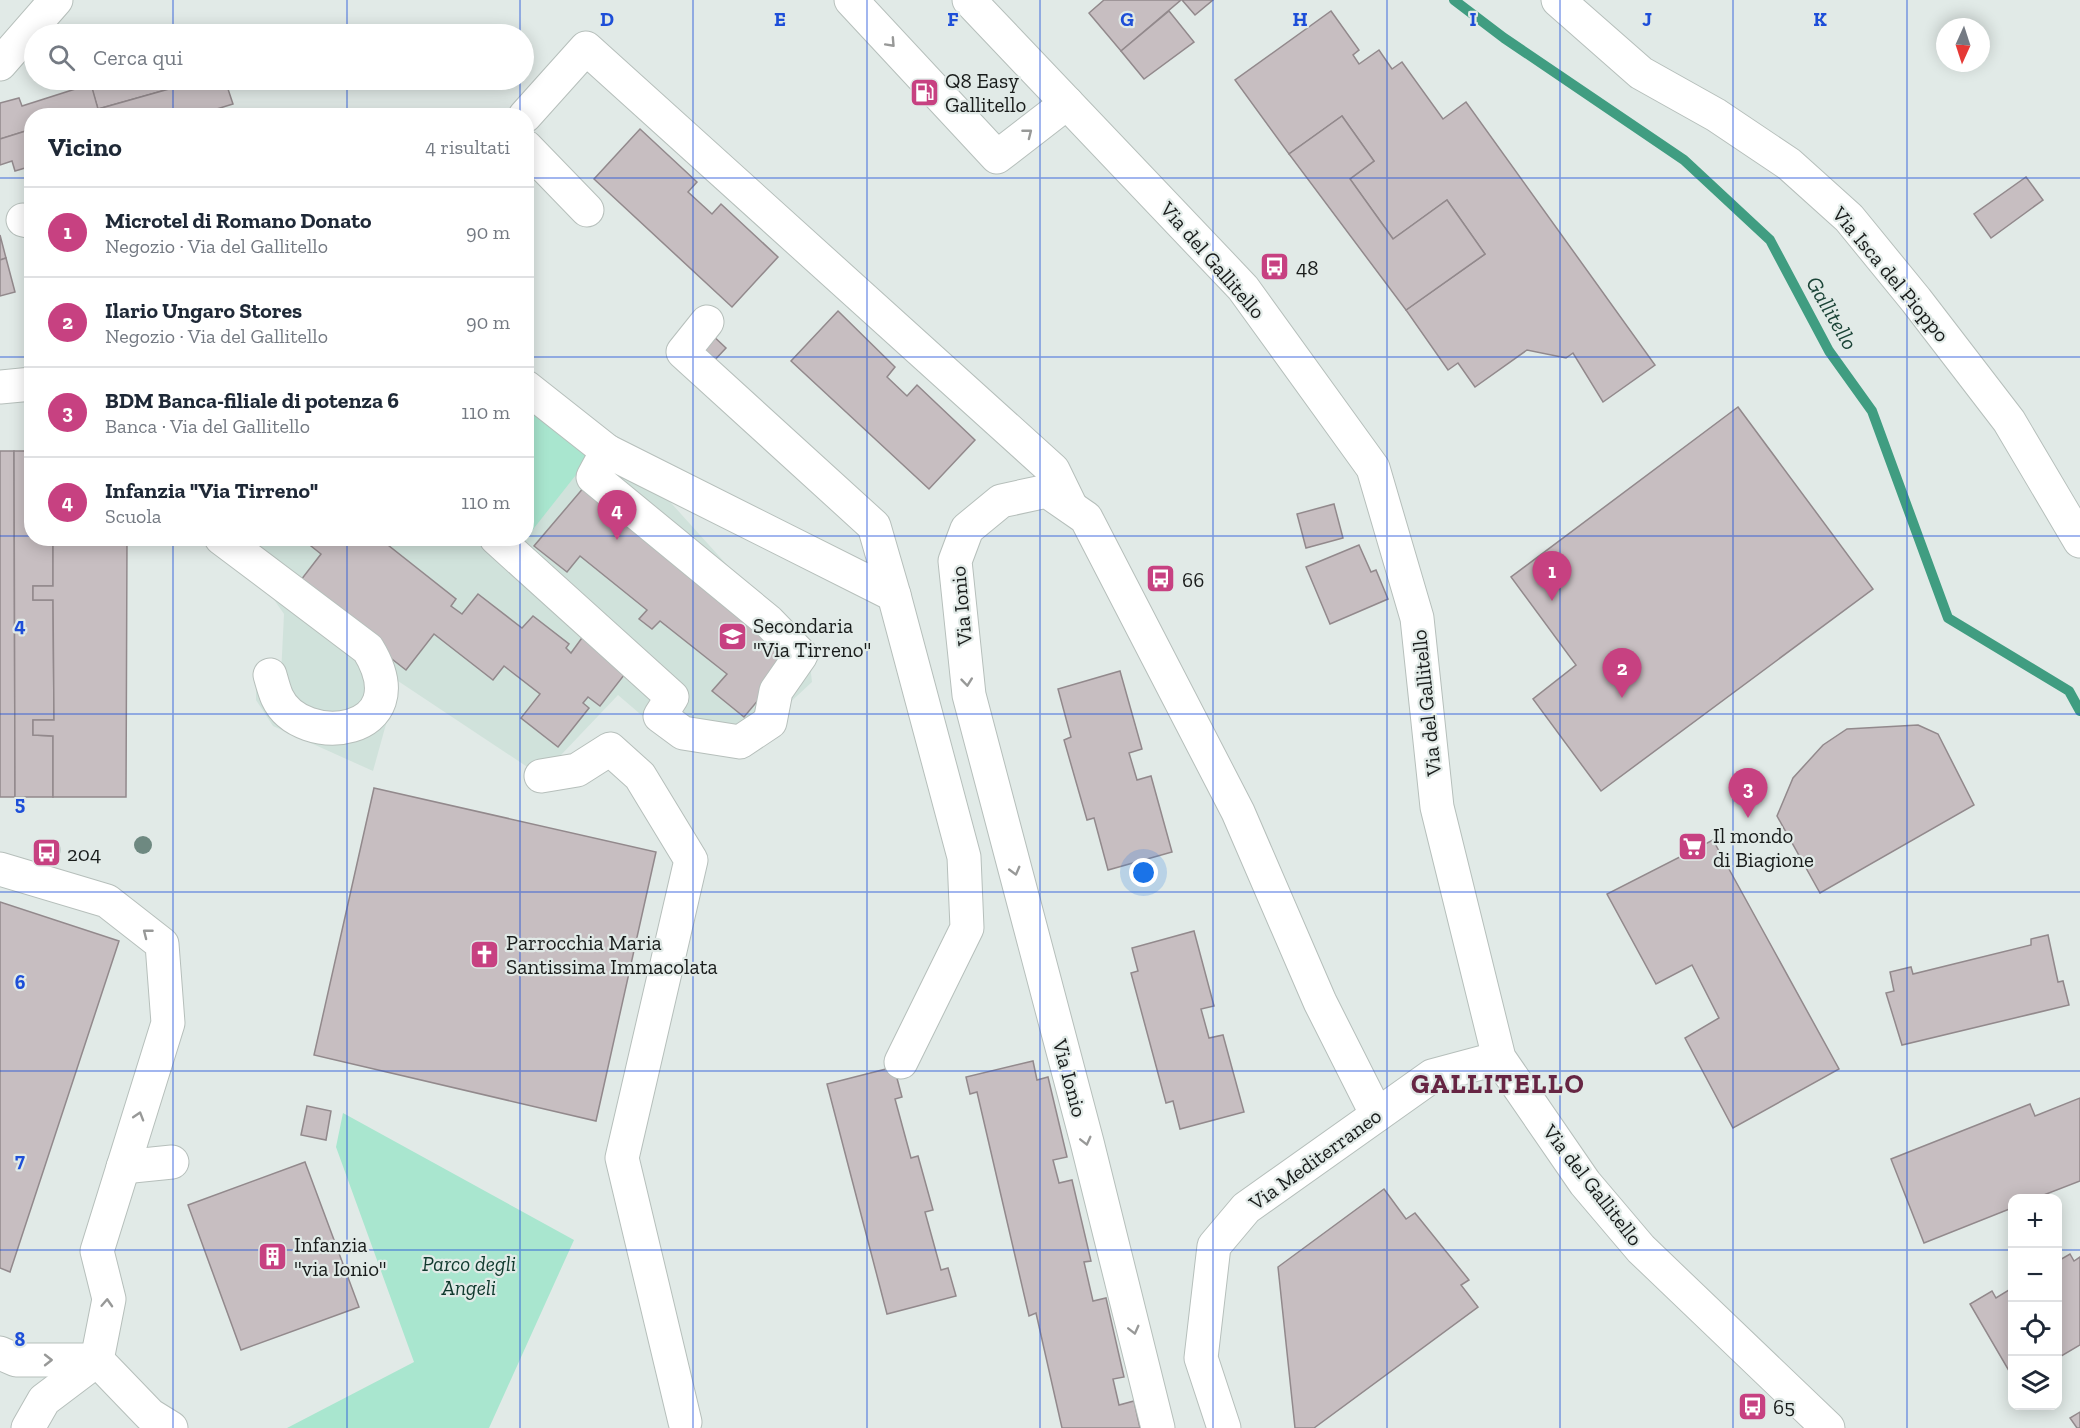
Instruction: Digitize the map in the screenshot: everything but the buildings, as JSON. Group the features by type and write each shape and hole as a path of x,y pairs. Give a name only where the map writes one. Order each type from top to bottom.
{"street":[{"path":"35,24 56,0"},
{"path":"851,0 997,157 1067,103"},
{"name":"Via del Gallitello","path":"969,0 1243,288 1373,468 1417,618 1437,807 1499,1058 1585,1183 1641,1249 1828,1428"},
{"name":"Via Isca del Pioppo","path":"1558,0 1641,73 1716,115 1789,164 1849,218 1916,300 2009,421 2080,541"},
{"path":"0,64 24,37"},
{"path":"532,108 586,48 1053,470 1071,507"},
{"path":"534,155 587,210"},
{"path":"706,322 683,352 874,526 963,857 967,928 900,1062"},
{"path":"0,387 24,385"},
{"path":"534,393 607,451 894,595"},
{"path":"505,546 672,697 660,717 683,733 740,742 770,722 776,691 801,655 768,621 593,477 607,451"},
{"name":"Via Ionio","path":"1158,1428 1087,1142 969,695 955,561 967,529 1001,501 1047,490 1086,518 1238,812 1320,1002 1377,1115"},
{"path":"232,546 368,650 379,667 381,687 379,702 369,718 352,728 323,728 297,718 277,699 270,675"},
{"path":"541,776 577,770 610,749 640,776 691,860 622,1158 688,1426"},
{"path":"0,869 107,901 162,944 168,1023 97,1251 109,1299 97,1360 44,1400 28,1428"},
{"name":"Via Mediterraneo","path":"1224,1428 1201,1358 1214,1246 1246,1208 1432,1076 1499,1058"},
{"path":"123,1167 172,1162"},
{"path":"0,1353 16,1360 97,1360 150,1415 171,1428"}],"shaded area":[{"path":"534,372 608,433 809,656 812,682 738,751 700,718 681,749 618,695 541,776 398,681 373,771 273,726 256,700 256,674 281,675 284,614 237,546 534,546"}],"green space":[{"path":"534,403 594,452 534,528"},
{"name":"Parco degli Angeli","path":"343,1113 574,1240 489,1428 287,1428 414,1362 336,1147"}],"waterway":[{"name":"Gallitello","path":"1454,0 1504,38 1684,160 1770,240 1829,351 1872,411 1948,618 2069,691 2080,711"}],"place":[{"name":"Q8 Easy Gallitello","path":"924,92"},
{"name":"48","path":"1275,267"},
{"name":"Infanzia \"Via Tirreno\"","path":"617,540"},
{"name":"66","path":"1161,579"},
{"name":"Microtel di Romano Donato","path":"1552,601"},
{"name":"Secondaria \"Via Tirreno\"","path":"732,637"},
{"name":"Ilario Ungaro Stores","path":"1622,698"},
{"name":"BDM Banca-filiale di potenza 6","path":"1748,818"},
{"name":"Il mondo di Biagione","path":"1692,847"},
{"name":"204","path":"46,853"},
{"name":"Parrocchia Maria Santissima Immacolata","path":"485,954"},
{"name":"Infanzia \"via Ionio\"","path":"273,1256"},
{"name":"65","path":"1752,1406"}],"district":[{"name":"GALLITELLO","path":"1498,1084"}]}
